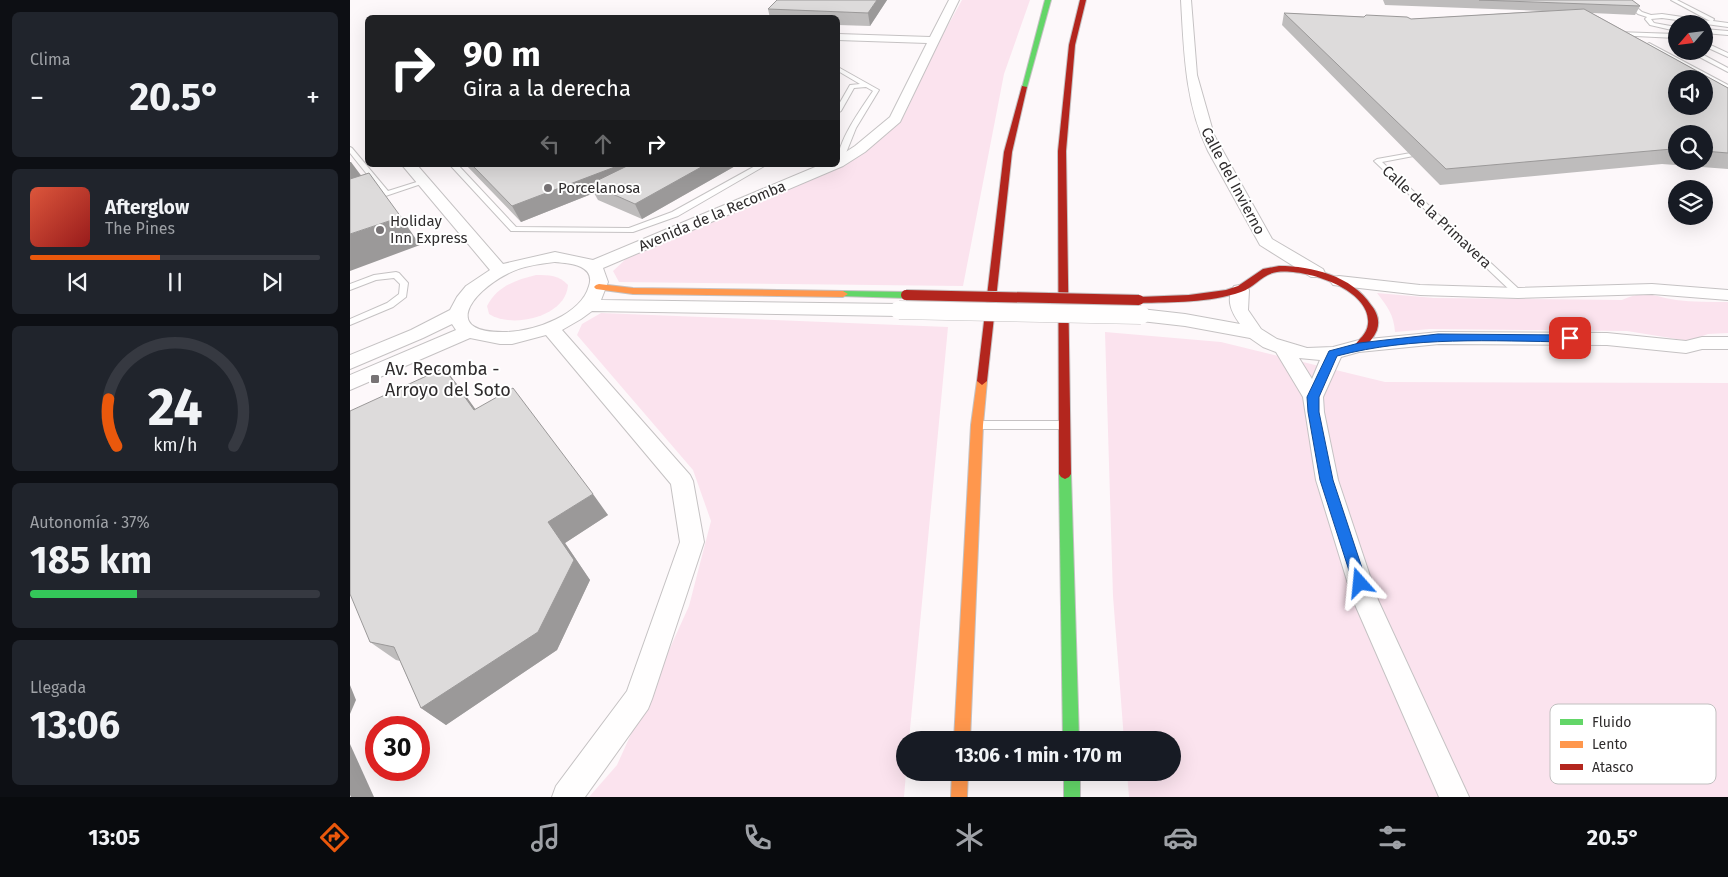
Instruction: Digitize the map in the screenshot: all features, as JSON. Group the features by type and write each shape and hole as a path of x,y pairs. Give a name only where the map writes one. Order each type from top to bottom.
{"main road":[{"path":"962,731 977,425 1008,152 1048,0"},
{"path":"1071,731 1064,426 1062,152 1072,45 1083,0"},
{"path":"1139,308 1240,290 1255,277 1266,271 1296,268 1339,281 1368,303 1374,318 1372,333 1359,346"},
{"path":"599,287 633,291 902,303"},
{"path":"959,797 960,781"},
{"path":"1072,781 1072,797"}],"street":[{"path":"840,162 860,149 895,119 954,0"},
{"name":"Calle del Invierno","path":"1186,0 1191,75 1200,114 1215,152 1266,242"},
{"path":"840,37 933,40"},
{"path":"411,167 500,271"},
{"name":"Avenida de la Recomba","path":"592,267 827,167"},
{"path":"1266,242 1266,271"},
{"path":"1266,242 1294,261 1317,273"},
{"path":"555,258 574,260 592,267 597,272 599,287 588,305 569,319 550,328 528,335 506,338 486,337 468,332 461,326 457,314 460,304 467,294 500,271 517,264 555,258"},
{"name":"Calle de la Primavera","path":"1339,281 1420,290 1518,293 1652,288 1728,295"},
{"path":"1240,290 1238,310 1255,333 1270,343 1307,354 1333,354 1359,346 1438,338 1607,338 1686,346 1702,343 1728,343"},
{"path":"588,305 902,303 1139,308 1185,320 1255,333"},
{"path":"350,362 417,334 457,314"},
{"path":"550,328 682,481 692,542 638,699 567,797"},
{"path":"350,383 468,332"},
{"path":"1284,348 1313,397 1314,412 1327,480 1366,600 1454,797"},
{"path":"1313,397 1333,354"}],"lane":[{"path":"1625,0 1640,13 1651,17 1662,16 1728,25"},
{"path":"1673,0 1720,24"},
{"path":"1651,17 1648,19 1652,24 1668,27"},
{"path":"1713,31 1728,32"},
{"path":"1614,34 1668,36"},
{"path":"1629,34 1728,87"},
{"path":"1660,36 1668,40"},
{"path":"1713,37 1728,38"},
{"path":"1713,48 1728,55"},
{"path":"1709,60 1728,70"},
{"path":"840,70 876,90 853,128 840,158"},
{"path":"840,107 852,86 867,85"},
{"path":"350,149 387,194"},
{"name":"Calle de la Primavera","path":"1426,152 1377,161 1518,293"},
{"path":"456,167 514,229 630,230 675,214 758,167"},
{"path":"350,206 423,182"},
{"path":"350,287 374,278 396,275 404,284 403,295 390,305 350,322"},
{"path":"977,425 1064,426"}],"shaded area":[{"path":"962,0 1030,0 1004,74 963,286 619,282 613,271 628,257 840,167 886,135 904,116 936,47"},
{"path":"536,275 557,277 568,285 565,296 558,305 548,312 524,320 499,318 489,314 487,306 496,293 514,282"},
{"path":"1377,293 1434,298 1622,300 1644,294 1682,301 1728,302 1728,333 1708,334 1689,341 1627,331 1430,329 1395,332 1389,311"},
{"path":"601,313 948,327 910,731 896,731 896,781 905,781 904,797 589,797 617,765 689,606 711,521 693,470 577,335 582,324"},
{"path":"1105,332 1221,342 1385,382 1728,383 1728,797 1129,797 1128,781 1181,781 1181,731 1123,731 1113,596"}],"building":[{"path":"777,0 877,0 868,13 768,9"},
{"path":"1479,0 1632,0 1640,6"},
{"path":"1584,9 1668,55 1668,60 1677,60 1695,70 1668,70 1668,115 1713,115 1713,80 1728,88 1728,153 1713,152 1713,125 1668,125 1668,150 1446,169 1284,13 1407,17 1411,19"},
{"path":"474,167 615,167 512,206"},
{"path":"625,167 701,167 635,204 590,184"},
{"path":"369,173 401,217 350,234 350,179"},
{"path":"444,368 474,410 513,388 593,494 548,522 574,560 538,632 421,708 394,647 370,642 350,594 350,411"}],"traffic: fast":[{"path":"1024,87 1048,0"},
{"path":"843,294 906,295"},
{"path":"1065,474 1071,731"},
{"path":"1072,781 1072,797"}],"traffic: slow":[{"path":"599,287 633,291 843,294"},
{"path":"962,731 977,425 982,381"},
{"path":"959,797 960,781"}],"traffic: jam":[{"path":"1065,474 1062,151 1072,45 1083,0"},
{"path":"982,381 1008,152 1024,87"},
{"path":"1139,300 1189,298 1226,293 1242,288 1266,271 1279,269 1309,271 1339,282 1352,290 1370,310 1373,321 1372,330 1359,346"},
{"path":"906,295 1139,300"}],"place":[{"name":"Porcelanosa","path":"548,188"},
{"name":"Holiday Inn Express","path":"380,230"},
{"name":"Av. Recomba - Arroyo del Soto","path":"375,379"}],"route":[{"path":"1360,583 1327,480 1314,412 1313,397 1333,354 1359,346 1438,338 1570,338"}]}
